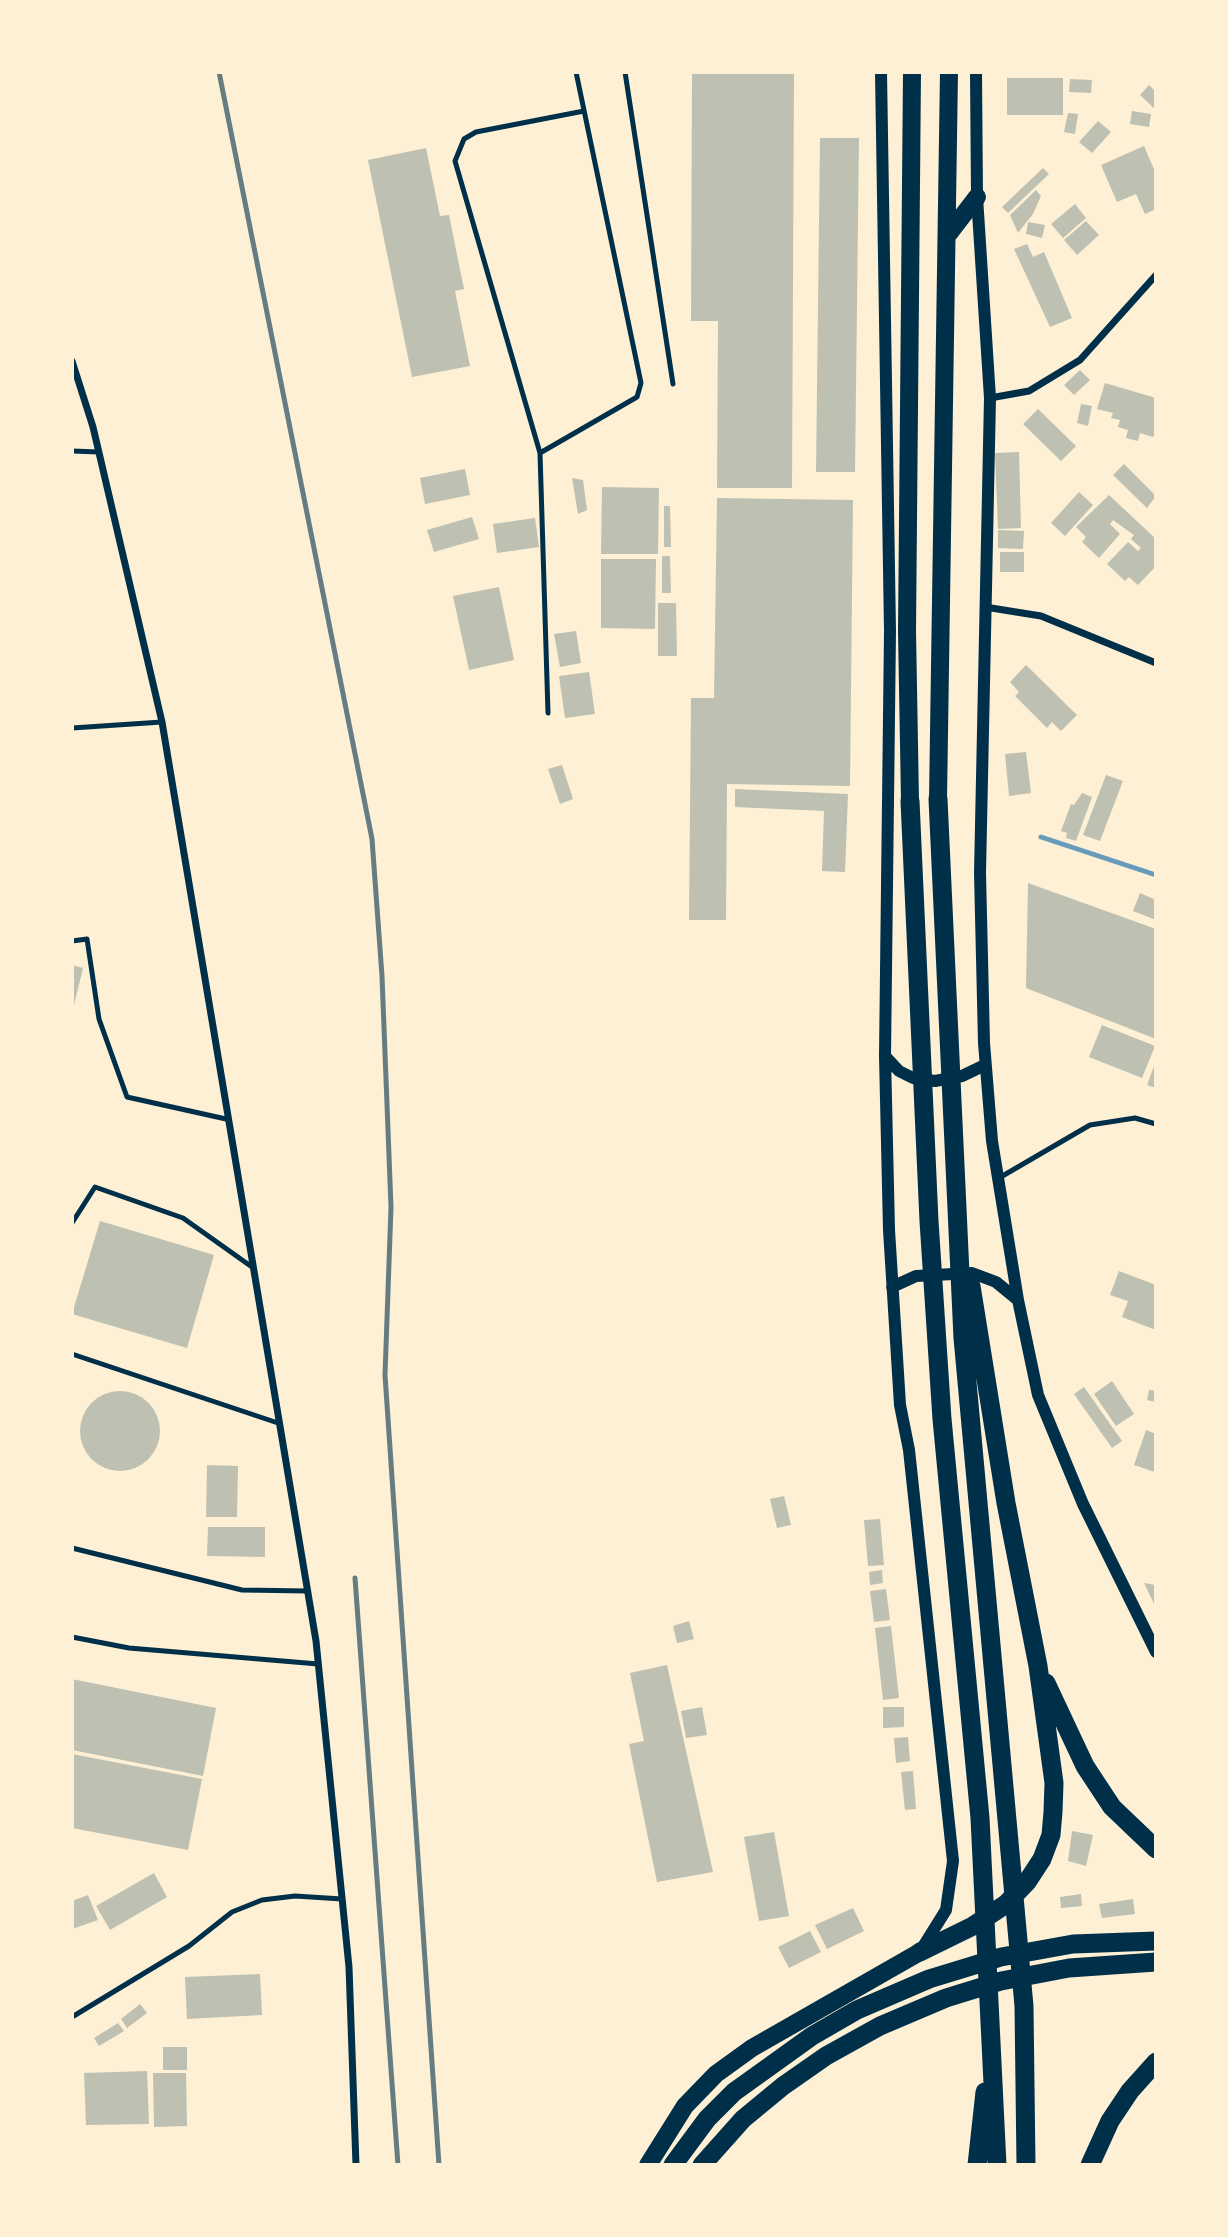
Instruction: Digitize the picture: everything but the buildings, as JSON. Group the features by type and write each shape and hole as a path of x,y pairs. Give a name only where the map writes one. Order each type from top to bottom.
{"highway":[{"path":"938,799 965,1365 1024,2006 1026,2165"},
{"path":"910,801 929,1221 943,1419 980,1818 997,2165"},
{"path":"920,1952 973,1926 1006,1904 1027,1882 1042,1859 1051,1835 1054,1783 1038,1666 1006,1503 956,1192"},
{"path":"1038,1666 1086,1766 1099,1787 1112,1807 1156,1849"},
{"path":"673,2165 707,2119 734,2092 812,2036 857,2010 929,1979 1001,1957 1073,1944 1156,1941"},
{"path":"702,2165 743,2119 783,2087 826,2056 880,2025 946,1998 1001,1981 1069,1968 1156,1962"},
{"path":"977,2165 991,2028"},
{"path":"1090,2165 1110,2120 1130,2091 1156,2062"}],"main road":[{"path":"910,801 907,631 912,72"},
{"path":"938,799 949,72"},
{"path":"947,236 977,197"},
{"path":"648,2165 685,2106 716,2074 752,2048 920,1952"}],"street":[{"path":"881,72 890,617 885,1056 892,1287 900,1405 909,1450 953,1861 946,1910 920,1952"},
{"path":"976,72 977,197 990,398 980,873 985,1065 997,1179 1038,1395 1083,1504 1156,1652"},
{"path":"990,398 1028,391 1080,360 1156,275"},
{"path":"72,361 99,452 162,722 226,1119 307,1591 318,1664 349,1967 356,2165"},
{"path":"984,607 1041,616 1156,663"},
{"path":"885,1056 899,1071 913,1078 935,1081 961,1076 985,1065"},
{"path":"892,1287 916,1276 972,1273 996,1282 1018,1300"}],"lane":[{"path":"540,453 637,397 641,383 576,72"},
{"path":"625,72 673,384"},
{"path":"548,712 540,453 455,161 456,152 464,139 476,132 584,111"},
{"path":"72,451 99,452"},
{"path":"72,728 162,722"},
{"path":"72,941 88,939 99,1019 127,1097 226,1119"},
{"path":"997,1179 1090,1125 1135,1118 1156,1124"},
{"path":"72,1223 95,1187 183,1218 251,1267"},
{"path":"72,1354 278,1423"},
{"path":"72,1548 242,1590 307,1591"},
{"path":"72,1637 129,1648 318,1664"},
{"path":"72,2017 189,1946 232,1912 262,1900 295,1896 342,1899"}],"waterway":[{"path":"1041,837 1156,875"}],"railway":[{"path":"219,72 372,839 382,976 391,1207 385,1375 439,2165"},
{"path":"355,1578 398,2165"}]}
